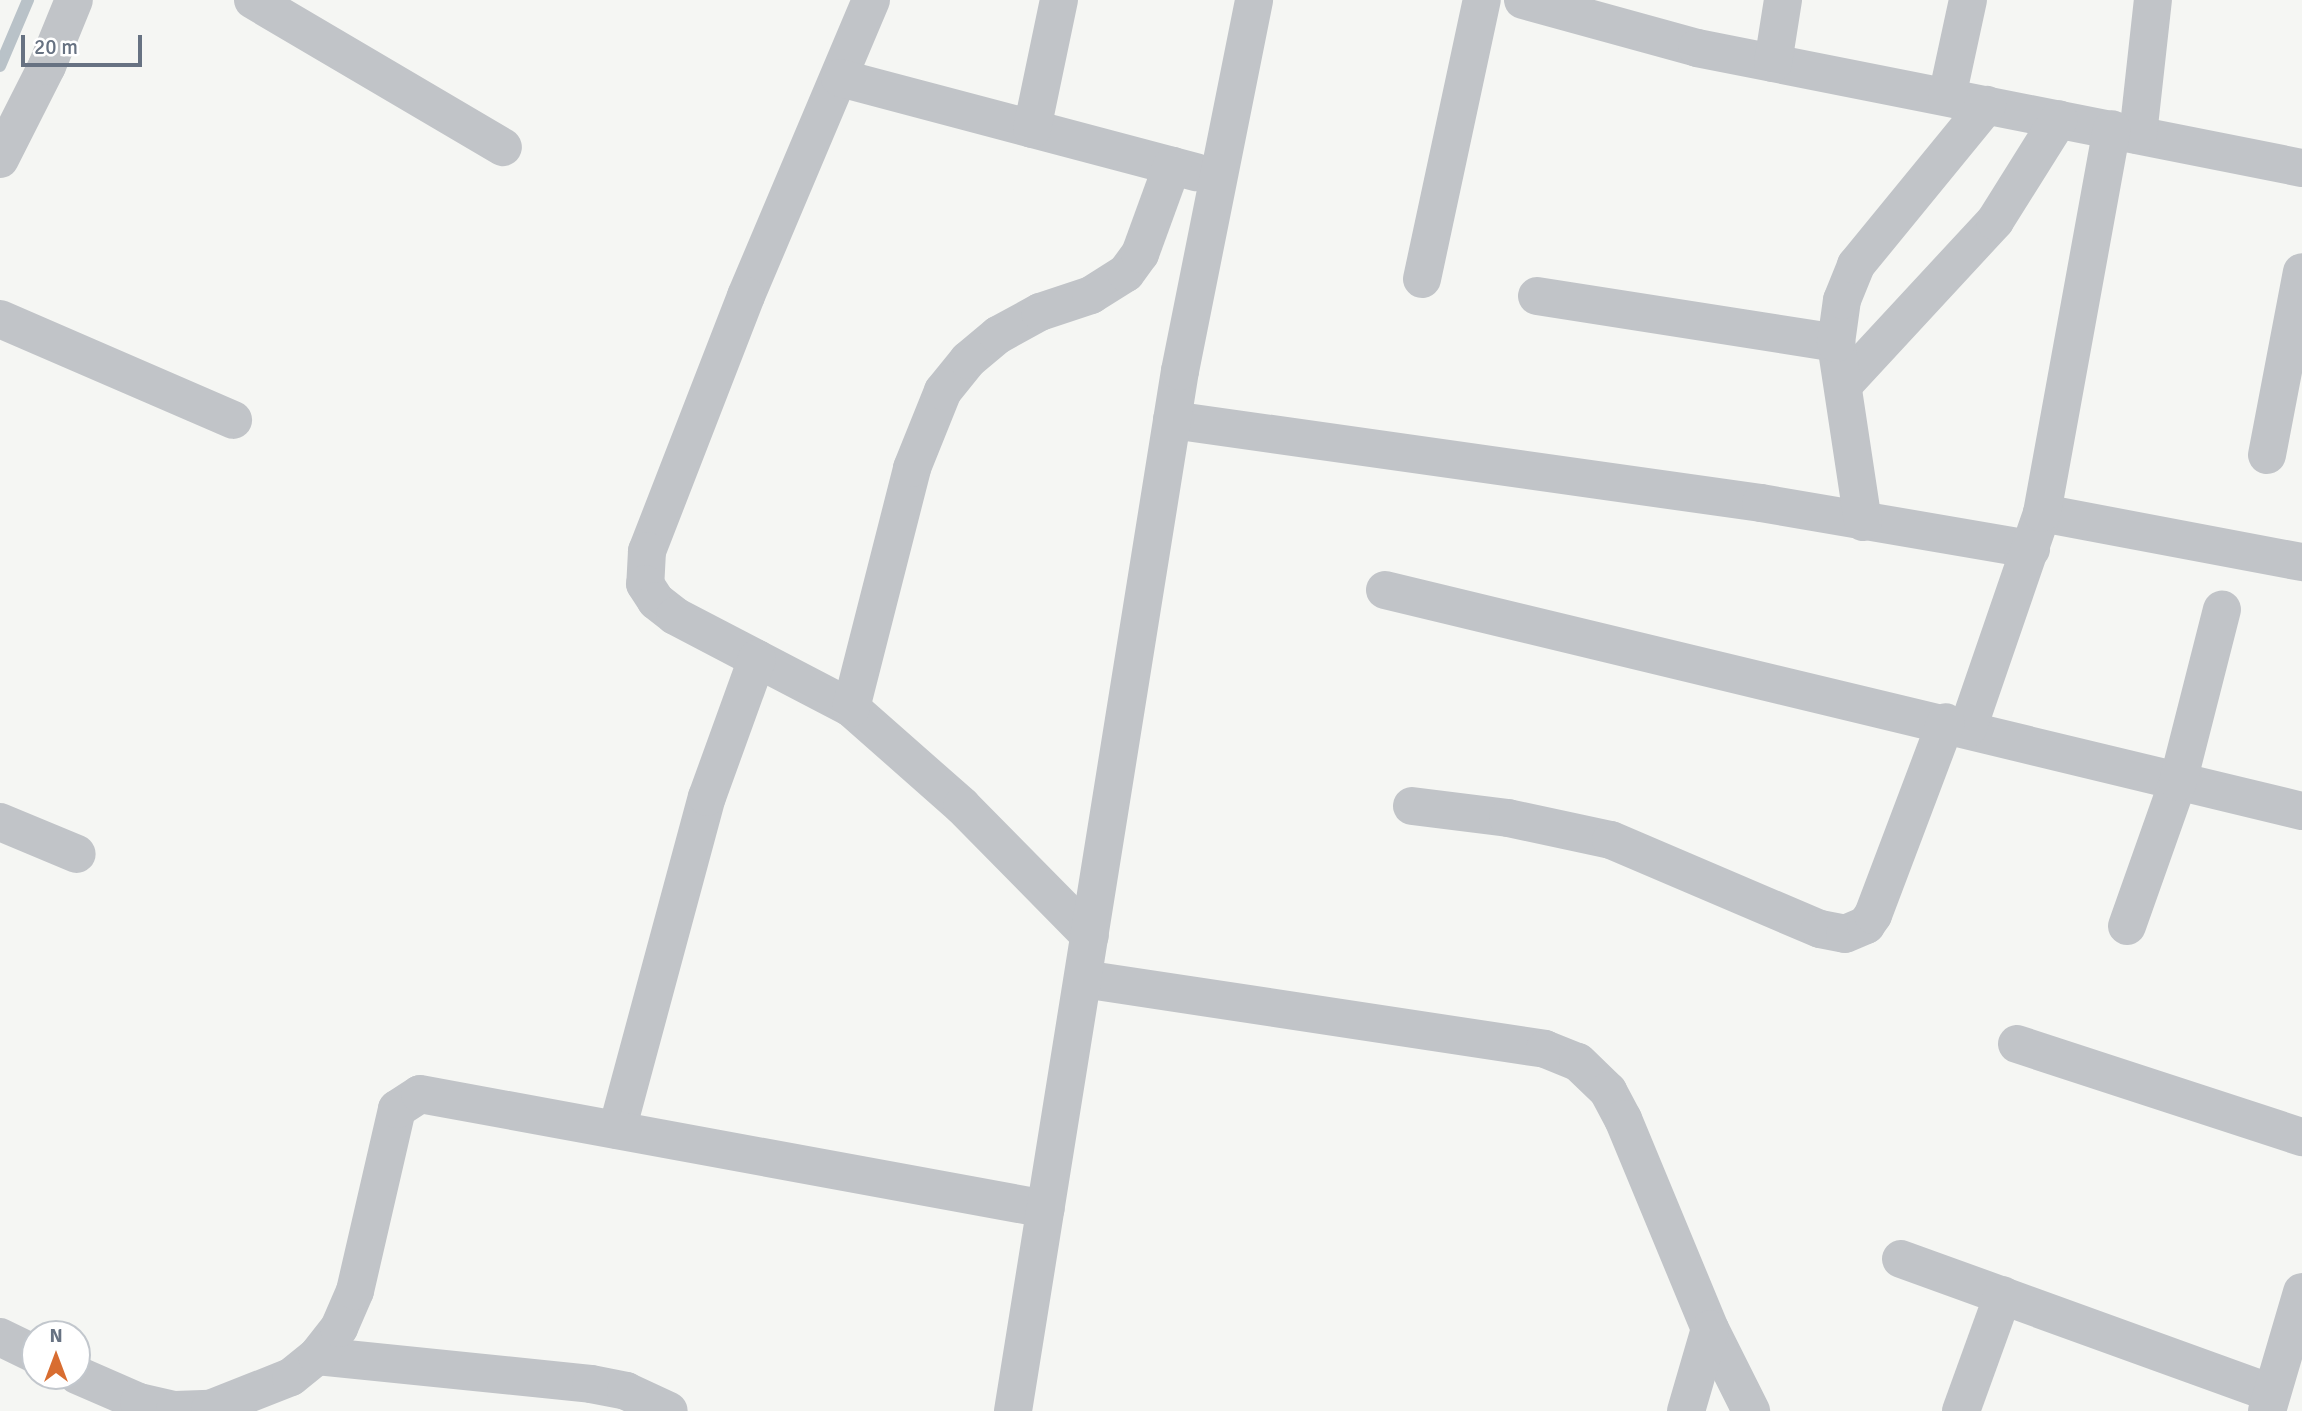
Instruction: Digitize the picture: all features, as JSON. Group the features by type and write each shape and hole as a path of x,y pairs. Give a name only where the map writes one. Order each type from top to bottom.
{"street":[{"path":"0,159 47,66 74,0"},
{"path":"254,0 503,148"},
{"path":"871,0 746,296 644,568 646,584 656,601 757,659 851,708 943,788 1090,936"},
{"path":"1032,129 1059,0"},
{"path":"1013,1411 1172,419 1254,0"},
{"path":"1422,279 1482,0"},
{"path":"1523,0 1591,9 1698,48 2302,168"},
{"path":"1773,63 1783,0"},
{"path":"1947,97 1968,0"},
{"path":"1412,806 1545,825 1611,840 1820,929 1845,933 1866,925 1873,915 1957,725 2037,531 2153,0"},
{"path":"840,78 1218,178"},
{"path":"1863,522 1845,383 1836,343 1842,300 1856,265 1987,105"},
{"path":"1845,383 1995,220 2059,119"},
{"path":"851,708 912,468 943,391 968,360 998,335 1040,312 1091,295 1126,273 1139,254 1172,166"},
{"path":"2267,455 2302,272"},
{"path":"1537,296 1836,343"},
{"path":"0,318 233,419"},
{"path":"1172,419 1761,503 1863,522 2037,531 2302,562"},
{"path":"1385,590 1957,725 2302,811"},
{"path":"2127,926 2178,782 2222,610"},
{"path":"617,1130 699,824 757,659"},
{"path":"0,822 77,854"},
{"path":"1083,979 1545,1049 1578,1062 1608,1091 1623,1119 1710,1329 1751,1411"},
{"path":"2017,1044 2302,1137"},
{"path":"91,1381 139,1402 175,1410 210,1410 291,1377 317,1356 339,1328 355,1291 394,1121 403,1101 420,1094 434,1094 1046,1209"},
{"path":"1901,1259 2003,1295 2269,1402 2300,1306"},
{"path":"1961,1411 2003,1295"},
{"path":"1686,1411 1710,1329"},
{"path":"0,1337 21,1347"},
{"path":"317,1356 591,1384 626,1391 669,1411"}],"waterway":[{"path":"0,66 28,0"}]}
